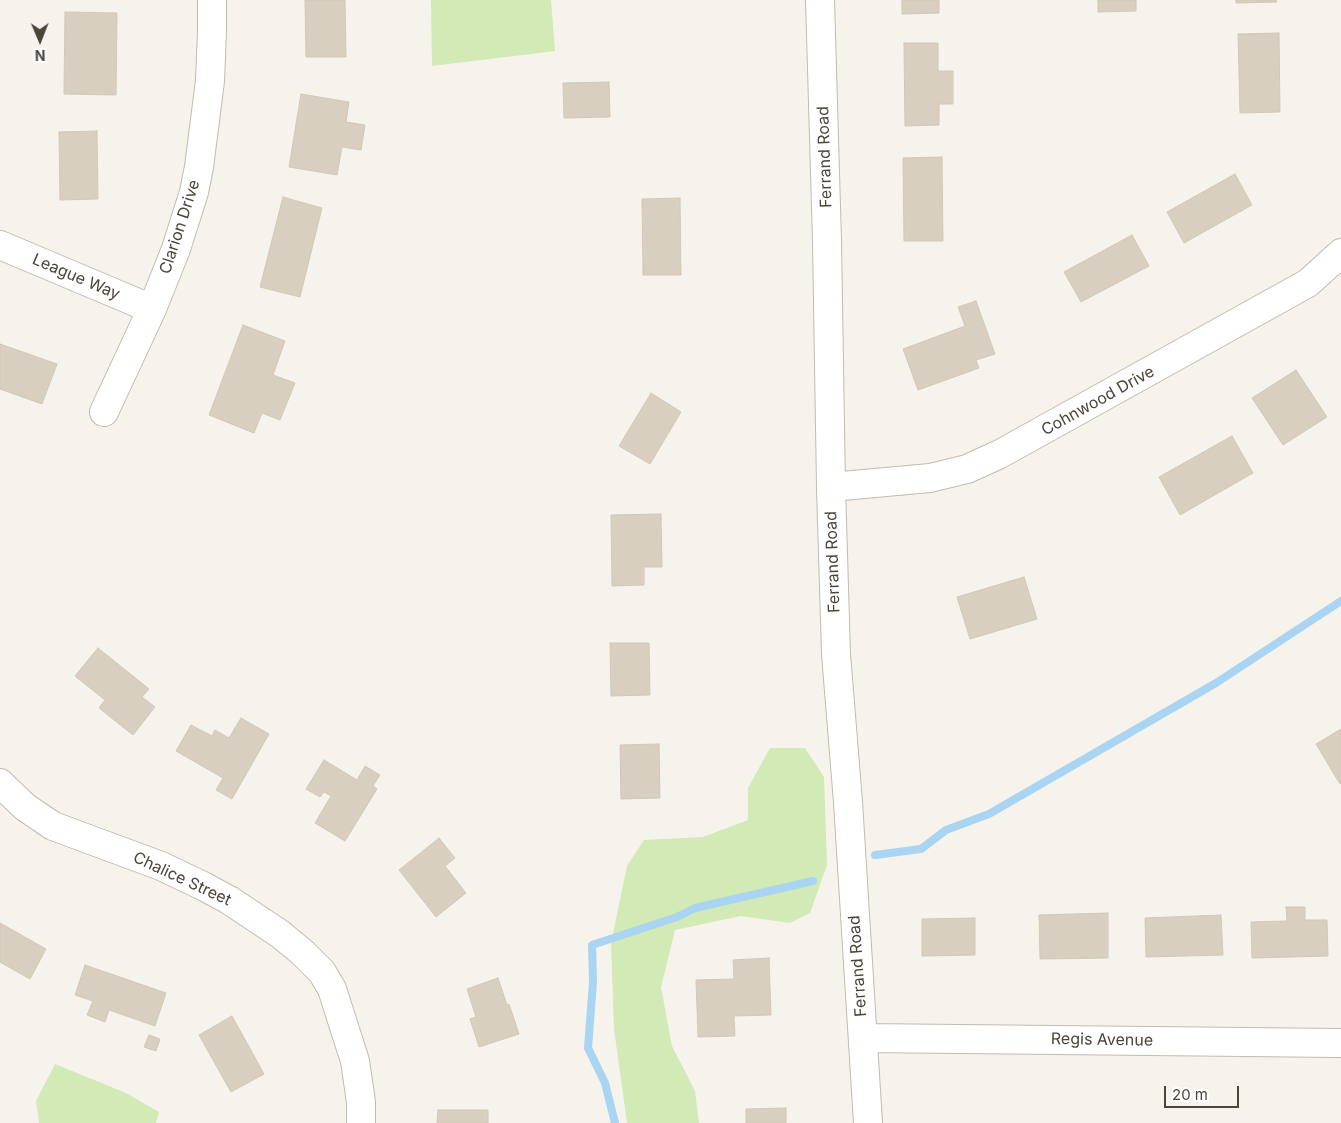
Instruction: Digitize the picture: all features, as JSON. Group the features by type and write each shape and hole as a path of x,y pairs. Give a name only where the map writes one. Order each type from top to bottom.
{"street":[{"name":"Clarion Drive","path":"104,412 152,309 176,249 194,192 210,81 212,0"},
{"name":"Ferrand Road","path":"820,0 827,241 830,487 836,654 848,802 868,1123"},
{"name":"League Way","path":"0,245 152,309"},
{"name":"Cohnwood Drive","path":"830,487 930,478 967,468 1000,454 1308,283 1341,253"},
{"name":"Chalice Street","path":"0,784 25,807 52,826 161,866 203,886 266,924 303,953 322,972 332,989 355,1061 361,1102 361,1123"},
{"name":"Regis Avenue","path":"863,1038 1341,1043"}],"green space":[{"path":"431,0 551,0 555,51 432,66"},
{"path":"770,748 805,748 824,777 827,865 810,913 790,923 741,916 675,930 661,987 672,1046 695,1091 699,1123 627,1123 614,1029 611,943 627,866 644,840 703,837 748,820 748,788"},
{"path":"55,1064 126,1093 159,1112 156,1123 39,1123 36,1101"}],"building":[{"path":"305,0 345,0 346,57 306,57"},
{"path":"902,0 939,0 939,13 902,14"},
{"path":"1098,0 1136,0 1136,11 1098,12"},
{"path":"1236,0 1276,0 1277,2 1236,3"},
{"path":"65,12 117,13 116,95 64,94"},
{"path":"1279,33 1280,112 1240,113 1238,34"},
{"path":"904,43 938,43 938,71 953,71 953,104 939,104 939,125 905,126"},
{"path":"609,82 610,117 564,118 563,83"},
{"path":"301,94 349,102 346,122 365,125 361,150 342,147 337,175 289,167"},
{"path":"97,131 98,199 60,200 59,132"},
{"path":"942,157 943,241 904,241 903,158"},
{"path":"1235,174 1252,205 1184,243 1167,212"},
{"path":"283,197 322,208 300,297 260,287"},
{"path":"680,198 681,275 643,275 642,199"},
{"path":"1132,235 1149,266 1081,302 1064,272"},
{"path":"976,301 995,354 976,360 979,368 918,390 903,349 965,326 958,307"},
{"path":"243,325 285,341 273,375 295,383 280,420 262,413 254,433 209,415"},
{"path":"0,344 57,364 42,404 0,389"},
{"path":"1296,370 1327,417 1283,445 1252,398"},
{"path":"651,393 681,412 650,464 619,446"},
{"path":"1232,436 1253,473 1180,515 1159,477"},
{"path":"661,514 662,567 644,567 644,585 612,586 611,515"},
{"path":"1024,577 1037,619 970,639 957,597"},
{"path":"610,643 649,643 650,695 611,696"},
{"path":"98,648 149,689 142,697 155,707 133,735 99,708 105,700 75,676"},
{"path":"241,718 269,734 232,799 216,790 223,778 176,751 191,725 212,736 215,730 229,738"},
{"path":"1341,729 1341,783 1340,784 1316,744"},
{"path":"659,744 660,798 621,799 620,745"},
{"path":"324,760 357,780 365,766 380,775 373,786 377,789 345,841 315,823 331,796 324,792 320,797 306,789"},
{"path":"439,838 455,858 445,866 466,893 436,917 399,870"},
{"path":"1286,907 1305,907 1305,920 1327,920 1328,956 1252,958 1251,922 1287,921"},
{"path":"1108,913 1108,958 1040,959 1039,915"},
{"path":"1221,915 1223,955 1146,957 1145,918"},
{"path":"975,918 975,955 922,956 922,919"},
{"path":"0,923 46,949 30,979 0,962"},
{"path":"769,958 771,1015 734,1016 735,1036 698,1037 696,980 734,979 733,960"},
{"path":"85,965 166,993 155,1026 109,1010 105,1022 87,1015 93,1001 75,995"},
{"path":"498,978 519,1034 479,1047 470,1019 476,1017 467,989"},
{"path":"232,1016 264,1074 231,1092 199,1035"},
{"path":"149,1035 160,1039 156,1051 144,1047"},
{"path":"786,1108 786,1123 746,1123 746,1109"},
{"path":"438,1110 488,1110 488,1123 437,1123"}],"waterway":[{"path":"875,855 921,849 946,830 989,814 1216,683 1341,601"},
{"path":"615,1123 605,1083 588,1048 593,982 592,945 677,917 695,908 813,881"}]}
